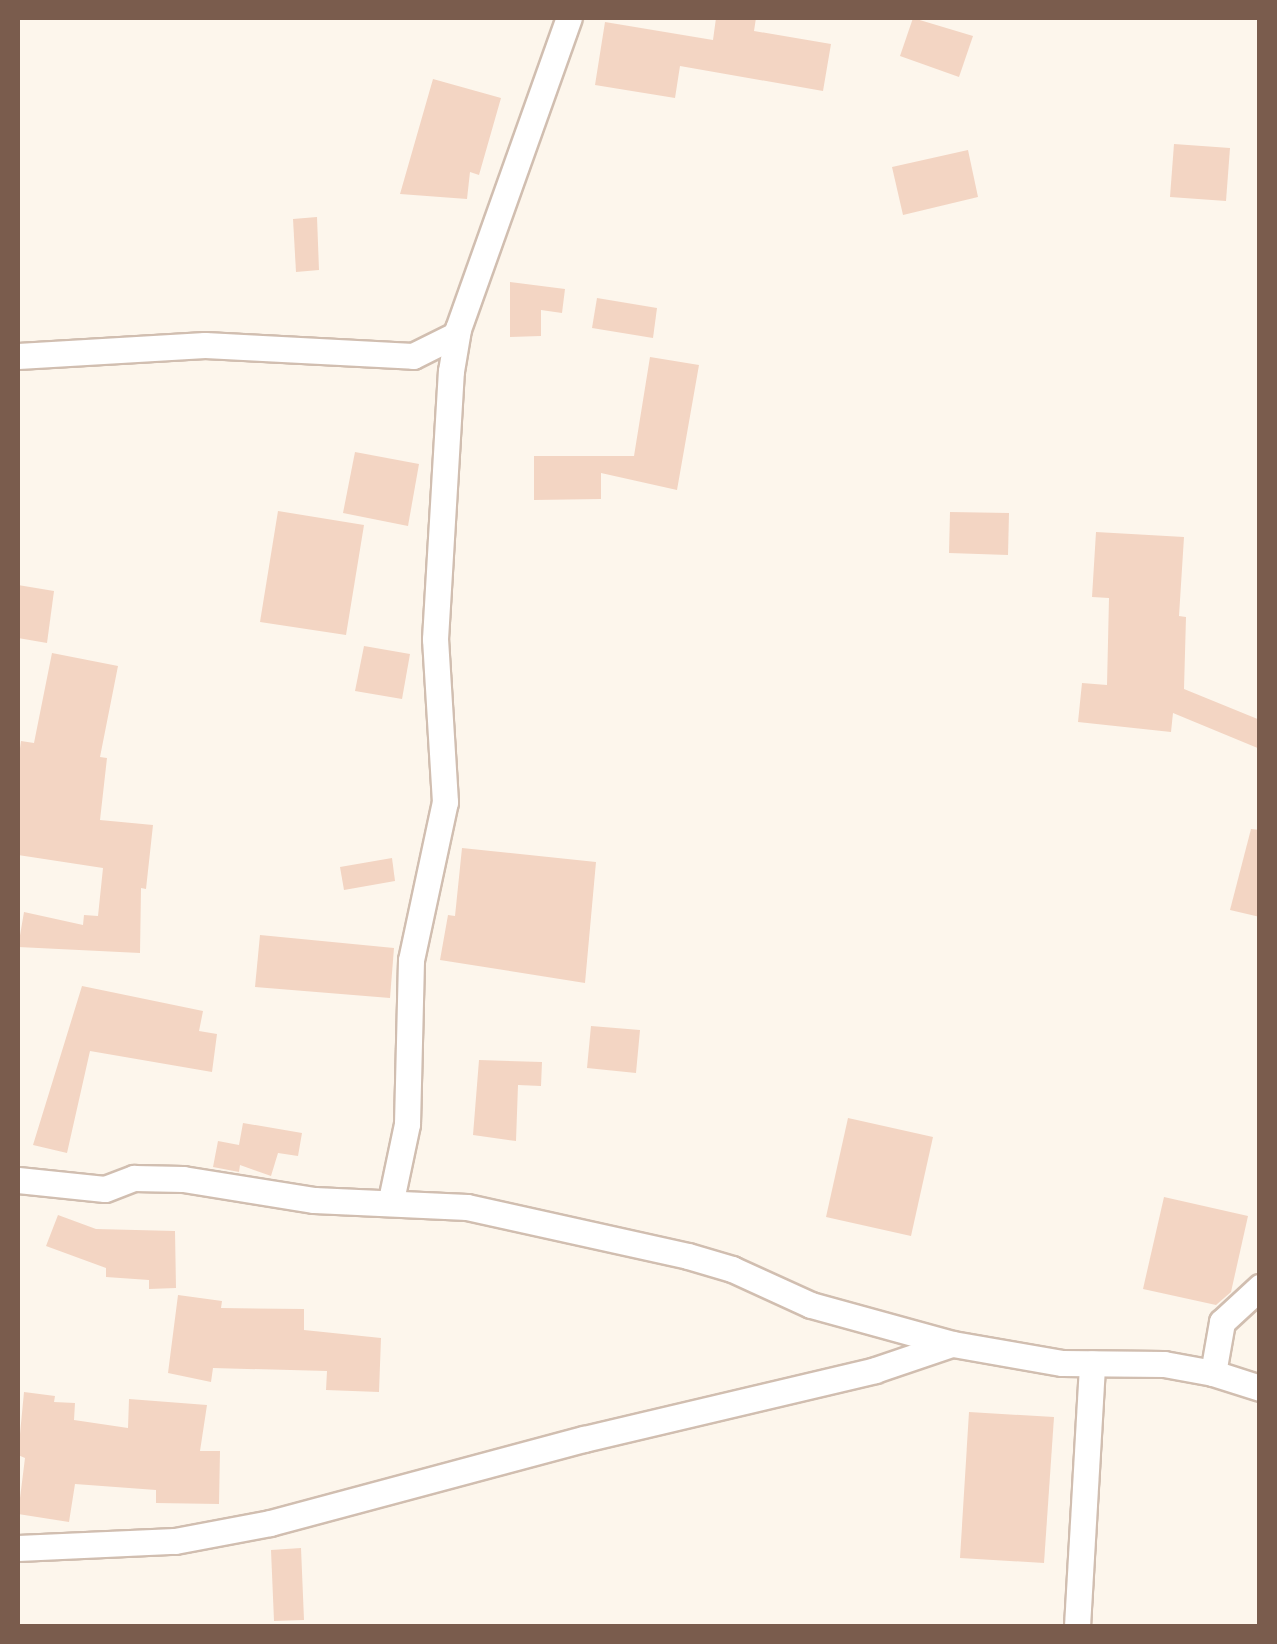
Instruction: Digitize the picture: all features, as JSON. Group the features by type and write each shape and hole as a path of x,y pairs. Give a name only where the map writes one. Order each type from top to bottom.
{"street":[{"path":"392,1200 406,1124 411,960 445,802 435,639 450,387 457,334 569,18"},
{"path":"18,356 205,345 413,356 457,334"},
{"path":"413,356 450,387"},
{"path":"18,1180 105,1189 134,1178 183,1179 314,1200 392,1200 467,1208 688,1256 732,1269 811,1304 953,1344 1062,1363 1164,1364 1213,1373 1260,1388"},
{"path":"1213,1373 1222,1322 1260,1288"},
{"path":"18,1548 175,1541 270,1524 584,1439 875,1370 953,1344"},
{"path":"1077,1626 1092,1363"}],"building":[{"path":"716,18 756,18 754,31 831,44 823,91 680,66 675,98 595,85 605,22 713,40"},
{"path":"913,18 973,36 959,77 900,56"},
{"path":"433,79 501,98 479,175 470,172 467,199 400,194"},
{"path":"1174,144 1230,148 1226,201 1170,197"},
{"path":"968,150 978,197 903,215 892,167"},
{"path":"317,217 319,270 296,272 293,219"},
{"path":"510,282 565,289 562,313 541,310 541,336 510,337"},
{"path":"597,298 657,308 653,338 592,328"},
{"path":"650,357 699,365 677,490 601,473 601,499 534,500 534,456 634,456"},
{"path":"355,452 419,464 408,526 343,513"},
{"path":"278,511 364,525 346,635 260,622"},
{"path":"950,512 1009,513 1008,555 949,553"},
{"path":"1096,532 1184,537 1179,616 1186,617 1184,689 1260,720 1260,749 1173,713 1171,732 1078,722 1082,683 1107,685 1109,598 1092,597"},
{"path":"18,585 54,591 47,643 18,638"},
{"path":"364,646 410,654 402,699 355,691"},
{"path":"52,653 118,666 100,757 107,758 100,820 153,825 146,889 141,888 140,953 18,947 24,912 83,925 84,915 98,916 103,868 18,855 21,741 34,743"},
{"path":"1251,829 1260,830 1260,917 1230,910"},
{"path":"462,848 596,862 585,983 440,960 448,915 455,916"},
{"path":"392,858 395,881 344,890 340,867"},
{"path":"260,935 394,948 390,998 255,987"},
{"path":"82,986 203,1011 199,1031 217,1034 212,1072 90,1051 67,1153 33,1145"},
{"path":"591,1026 640,1030 636,1073 587,1068"},
{"path":"479,1060 542,1062 541,1086 518,1085 516,1141 473,1135"},
{"path":"848,1118 933,1137 911,1236 826,1217"},
{"path":"243,1123 302,1133 298,1156 278,1153 271,1176 240,1165 239,1172 213,1167 218,1141 239,1145"},
{"path":"1164,1197 1248,1216 1231,1292 1216,1305 1143,1289"},
{"path":"58,1215 96,1229 175,1231 176,1288 149,1289 149,1280 106,1277 106,1268 46,1246"},
{"path":"178,1295 222,1301 221,1308 304,1309 304,1330 381,1338 379,1392 326,1390 327,1371 213,1368 211,1382 168,1373"},
{"path":"24,1392 55,1396 54,1402 75,1403 74,1420 128,1428 129,1399 207,1405 200,1451 220,1451 219,1504 156,1503 156,1490 75,1484 69,1522 18,1514 25,1458 18,1455"},
{"path":"969,1412 1054,1417 1044,1563 960,1558"},
{"path":"301,1548 304,1620 274,1621 271,1550"}]}
